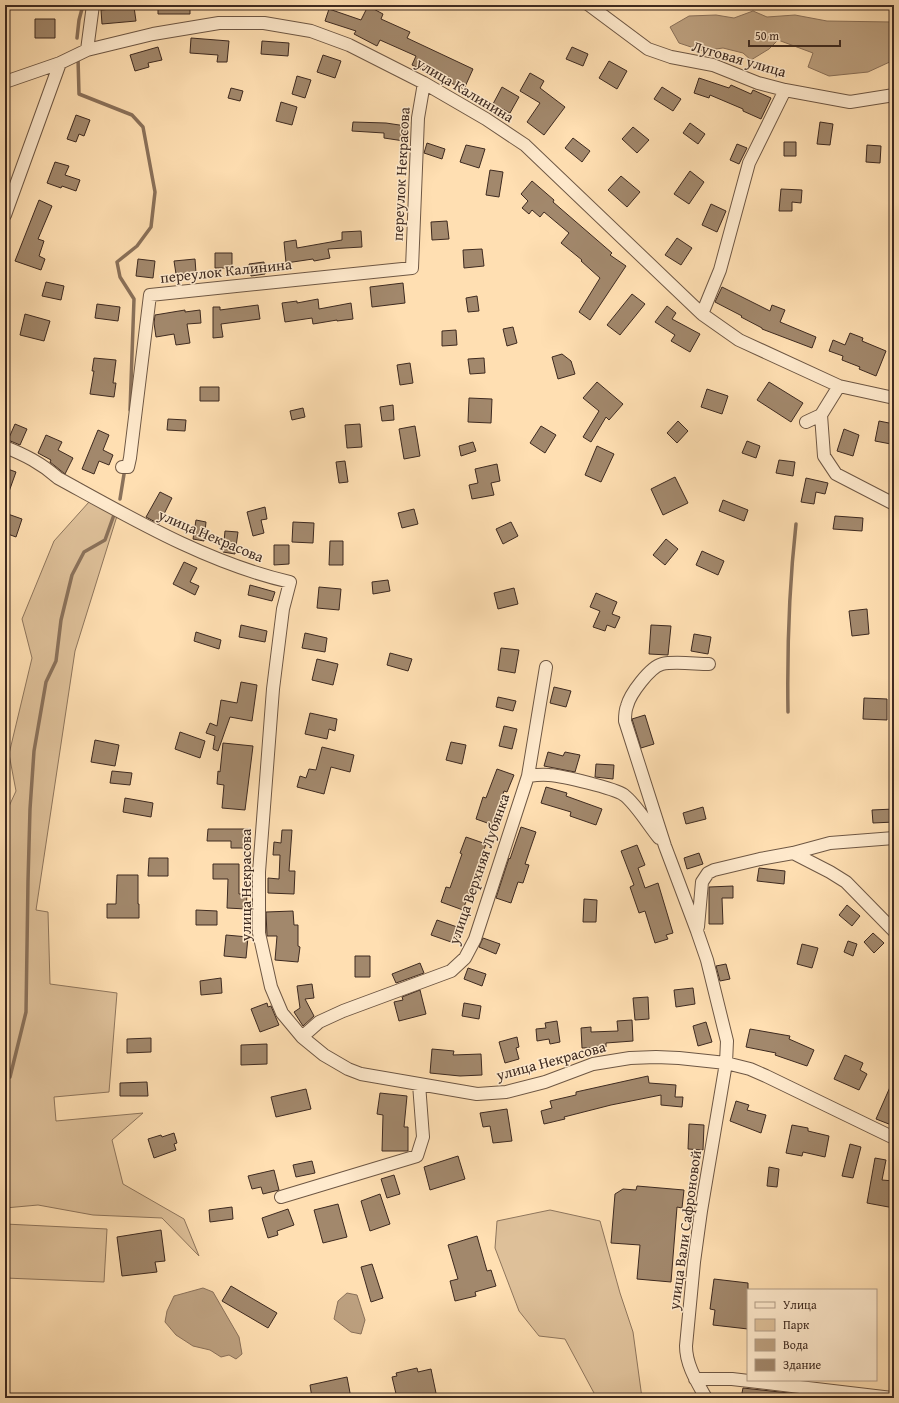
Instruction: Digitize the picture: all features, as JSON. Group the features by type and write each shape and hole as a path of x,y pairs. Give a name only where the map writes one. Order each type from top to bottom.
{"street":[{"path":"88,50 93,5"},
{"name":"Луговая улица","path":"589,5 648,49 671,57 713,65 758,83 785,90 850,102 894,95"},
{"name":"улица Калинина","path":"5,82 60,63 88,50 153,34 219,23 264,23 311,31 349,45 424,82 486,119 525,145 702,314 739,340 839,386 894,398"},
{"path":"5,215 60,63"},
{"name":"переулок Некрасова","path":"412,268 418,118 424,82"},
{"path":"702,314 720,270 750,163 785,90"},
{"name":"переулок Калинина","path":"125,467 135,420 150,295 412,268"},
{"path":"839,386 822,415 824,456 836,474 894,504"},
{"path":"806,422 822,415"},
{"name":"улица Некрасова","path":"5,447 26,455 49,470 58,478 112,508 202,552 251,571 290,582 283,609 272,696 259,872 259,933 271,987 282,1013 302,1037 324,1055 348,1069 361,1074 477,1094 506,1092 545,1082 594,1064 630,1058 679,1058 726,1063 750,1069 766,1076 894,1138"},
{"path":"709,664 662,664 654,668 630,698 625,714 625,721 665,846 698,931 707,960 727,1041 726,1063"},
{"name":"улица Верхняя Лубянка","path":"302,1037 319,1022 343,1011 451,971 465,958 475,939 528,776 546,667"},
{"path":"528,776 538,774 562,777 614,790 623,794 630,800 665,846"},
{"path":"698,931 702,882 708,873 714,870 793,853 830,842 894,838"},
{"path":"793,853 846,882 894,931"},
{"name":"улица Вали Сафроновой","path":"706,1398 695,1379 686,1355 694,1270 702,1211 726,1063"},
{"path":"281,1197 417,1156 423,1137 419,1084"},
{"path":"695,1379 732,1379 747,1381"},
{"path":"749,1381 892,1398"}],"green space":[{"path":"89,502 117,516 75,651 36,910 48,912 50,984 117,993 109,1092 54,1097 56,1121 143,1113 112,1140 123,1184 184,1219 199,1256 162,1218 93,1215 38,1205 5,1208 5,815 16,791 9,754 32,658 22,619 54,541"},
{"path":"550,1210 600,1221 620,1293 633,1332 642,1398 594,1398 594,1393 565,1339 539,1336 519,1311 495,1248 497,1221"},
{"path":"5,1224 107,1229 104,1282 5,1278"}],"water":[{"path":"753,11 767,17 795,15 827,21 892,22 894,23 894,60 868,72 829,76 808,67 813,53 778,40 769,49 751,60 743,53 723,48 703,51 679,43 670,27 689,16 716,15 734,18"},
{"path":"203,1288 213,1292 239,1337 242,1354 236,1359 229,1355 221,1357 210,1350 193,1346 176,1335 165,1322 167,1311 174,1296"},
{"path":"347,1293 357,1295 365,1320 361,1334 351,1332 334,1319 338,1301"}],"building":[{"path":"158,5 190,5 190,14 158,14"},
{"path":"368,6 383,14 381,19 410,32 407,38 473,69 464,89 412,65 416,56 380,40 377,46 354,34 356,31 325,21 329,9 361,20"},
{"path":"134,7 136,21 102,24 101,10"},
{"path":"35,19 55,19 55,38 35,38"},
{"path":"191,38 229,41 227,62 217,62 218,55 190,53"},
{"path":"262,41 289,43 288,56 261,54"},
{"path":"158,47 162,60 148,63 149,67 135,71 130,55"},
{"path":"572,47 588,54 583,66 566,59"},
{"path":"323,55 341,61 335,78 317,72"},
{"path":"609,61 627,71 617,89 599,78"},
{"path":"530,73 544,81 540,88 565,107 544,135 527,122 540,103 520,91"},
{"path":"297,76 311,80 305,98 292,94"},
{"path":"699,78 729,88 731,85 751,94 753,90 771,98 761,119 743,111 743,109 710,95 709,98 694,93"},
{"path":"502,87 519,97 510,113 493,104"},
{"path":"662,87 681,99 673,111 654,99"},
{"path":"231,88 243,91 240,101 228,98"},
{"path":"281,102 297,107 292,125 276,121"},
{"path":"76,115 90,120 84,136 79,134 76,142 67,139"},
{"path":"353,122 386,123 406,126 404,141 384,138 384,133 352,131"},
{"path":"820,122 833,124 830,145 817,144"},
{"path":"690,123 705,134 698,144 683,133"},
{"path":"633,127 649,140 637,153 622,139"},
{"path":"573,138 590,151 582,162 565,148"},
{"path":"784,142 796,142 796,156 784,156"},
{"path":"427,143 445,149 442,159 424,153"},
{"path":"737,144 747,148 739,164 730,160"},
{"path":"466,145 485,149 479,168 460,162"},
{"path":"867,145 881,146 880,163 866,162"},
{"path":"55,162 69,166 65,175 80,180 76,191 47,183"},
{"path":"490,170 503,172 499,197 486,195"},
{"path":"690,171 704,182 689,204 674,194"},
{"path":"621,176 640,192 627,207 608,190"},
{"path":"532,181 554,200 553,202 612,253 610,255 626,266 590,320 579,312 600,278 581,261 582,260 561,243 569,233 544,212 540,217 532,210 529,214 522,208 528,201 521,194"},
{"path":"781,189 802,190 801,203 792,202 792,211 779,211"},
{"path":"39,200 52,206 38,239 44,241 39,256 45,259 41,270 15,261"},
{"path":"711,204 726,211 717,232 702,225"},
{"path":"447,221 449,239 432,240 431,222"},
{"path":"361,231 362,247 328,249 330,258 286,263 284,242 296,240 297,248 342,240 342,232"},
{"path":"677,238 692,248 681,265 665,255"},
{"path":"482,249 484,266 464,268 463,250"},
{"path":"215,253 232,253 232,268 215,268"},
{"path":"138,259 155,261 153,278 136,276"},
{"path":"195,259 196,273 176,274 174,261"},
{"path":"264,262 265,274 251,276 249,264"},
{"path":"46,282 64,286 61,300 42,296"},
{"path":"403,283 405,303 372,307 370,287"},
{"path":"722,287 770,311 772,305 785,310 780,322 816,337 812,348 762,329 741,317 742,316 715,302"},
{"path":"632,294 645,304 620,335 607,325"},
{"path":"477,296 479,311 468,312 466,298"},
{"path":"318,299 319,309 351,303 353,319 313,324 312,318 285,322 282,303 297,301 297,303"},
{"path":"97,304 120,307 118,321 95,318"},
{"path":"258,305 260,319 221,324 223,337 213,338 213,307 220,307 220,310"},
{"path":"667,306 676,313 672,319 700,334 690,352 671,341 675,335 655,322"},
{"path":"185,310 185,312 200,310 201,323 187,324 190,343 176,345 174,334 156,337 154,323 155,315"},
{"path":"25,314 50,321 44,341 20,335"},
{"path":"513,327 517,343 507,346 503,329"},
{"path":"456,330 457,345 442,346 442,331"},
{"path":"850,333 863,338 862,341 886,351 876,376 859,369 860,367 842,360 843,356 829,351 833,340 845,345"},
{"path":"562,354 571,361 575,374 558,379 552,357"},
{"path":"94,358 116,360 113,383 116,383 114,397 90,394 94,371 92,371"},
{"path":"484,358 485,373 470,374 468,359"},
{"path":"410,363 413,383 400,385 397,365"},
{"path":"597,382 623,404 609,420 606,417 591,442 583,437 599,411 583,398"},
{"path":"769,382 803,403 791,422 757,400"},
{"path":"200,387 219,387 219,401 200,401"},
{"path":"707,389 728,396 722,414 701,407"},
{"path":"469,398 492,399 491,423 468,422"},
{"path":"393,405 394,420 382,421 380,407"},
{"path":"303,408 305,417 292,420 290,411"},
{"path":"168,419 186,420 185,431 167,430"},
{"path":"678,421 688,431 677,443 667,433"},
{"path":"879,421 894,424 891,444 875,441"},
{"path":"15,424 27,429 20,445 8,440"},
{"path":"360,424 362,447 347,448 345,425"},
{"path":"415,426 420,456 404,459 399,429"},
{"path":"541,426 556,435 545,453 530,443"},
{"path":"844,429 859,435 853,456 837,451"},
{"path":"98,430 109,435 103,450 113,455 109,465 99,461 94,474 82,469"},
{"path":"46,435 62,442 58,450 73,458 65,474 50,462 51,460 38,453"},
{"path":"747,441 760,446 756,458 742,453"},
{"path":"473,442 476,451 461,456 459,446"},
{"path":"597,446 614,454 601,482 585,475"},
{"path":"779,460 795,462 793,476 776,473"},
{"path":"345,461 348,482 339,483 336,462"},
{"path":"497,464 500,481 491,483 494,495 472,499 469,485 478,483 475,469"},
{"path":"5,468 16,472 6,500 5,500"},
{"path":"675,477 688,503 663,515 651,489"},
{"path":"806,478 828,483 825,494 816,492 814,504 801,502"},
{"path":"160,492 172,498 159,524 146,517"},
{"path":"723,500 748,510 744,521 719,511"},
{"path":"265,507 267,519 261,520 264,533 253,536 247,512"},
{"path":"414,509 418,524 402,528 398,513"},
{"path":"5,513 22,519 16,537 5,533"},
{"path":"835,516 863,518 862,531 833,529"},
{"path":"196,520 206,522 204,541 193,539"},
{"path":"293,522 314,523 313,543 292,542"},
{"path":"511,522 518,536 503,544 496,529"},
{"path":"225,531 238,532 235,554 223,552"},
{"path":"666,539 678,549 665,565 653,555"},
{"path":"330,541 343,541 343,565 329,565"},
{"path":"274,545 289,545 289,564 274,565"},
{"path":"702,551 724,561 718,575 696,565"},
{"path":"184,562 197,568 190,582 199,586 195,595 173,584"},
{"path":"388,580 390,591 373,594 372,582"},
{"path":"250,585 275,592 272,601 248,595"},
{"path":"319,587 341,589 339,610 317,608"},
{"path":"514,588 518,604 498,609 494,593"},
{"path":"596,593 617,602 612,614 620,617 615,628 607,625 605,631 593,627 600,611 590,607"},
{"path":"867,609 869,634 852,636 849,611"},
{"path":"241,625 267,631 265,642 239,637"},
{"path":"651,625 671,626 668,655 649,654"},
{"path":"196,632 221,640 219,649 194,641"},
{"path":"305,633 327,638 325,652 302,648"},
{"path":"694,634 711,637 708,654 691,651"},
{"path":"501,648 519,650 515,673 498,670"},
{"path":"390,653 412,659 408,671 387,665"},
{"path":"317,659 338,664 333,685 312,680"},
{"path":"241,682 257,685 252,721 230,717 218,751 213,749 215,736 206,733 210,723 217,726 221,700 237,703"},
{"path":"554,687 571,691 566,707 550,703"},
{"path":"498,697 516,701 513,711 496,707"},
{"path":"864,698 887,699 887,720 863,719"},
{"path":"310,713 337,719 335,731 329,729 327,739 305,734"},
{"path":"645,715 654,744 641,748 632,719"},
{"path":"504,726 517,729 512,749 499,746"},
{"path":"180,732 205,741 200,758 175,749"},
{"path":"95,740 119,745 115,766 91,762"},
{"path":"451,742 466,745 462,764 446,760"},
{"path":"223,743 253,746 245,810 222,808 224,785 217,784 218,771 220,772"},
{"path":"322,747 354,755 350,772 331,767 324,794 297,787 300,776 306,778 309,769 316,770"},
{"path":"548,752 563,756 565,752 580,755 575,772 544,766"},
{"path":"596,764 614,765 613,779 595,777"},
{"path":"497,769 514,775 507,792 504,791 493,825 476,819 483,797 486,798"},
{"path":"112,771 132,773 130,785 110,783"},
{"path":"546,787 567,793 566,796 602,809 596,825 570,816 571,812 541,803"},
{"path":"125,798 153,803 151,817 123,812"},
{"path":"703,807 706,819 686,824 683,813"},
{"path":"894,809 894,822 873,823 872,810"},
{"path":"521,827 536,832 525,864 529,865 523,883 518,882 511,903 496,898"},
{"path":"208,829 250,829 250,848 231,848 231,841 207,841"},
{"path":"282,830 292,830 289,871 295,871 294,894 268,893 268,878 279,879 280,855 273,855 274,842 281,843"},
{"path":"466,837 486,844 463,910 441,902 446,887 450,888 462,854 460,853"},
{"path":"637,845 645,865 638,868 645,888 658,883 673,933 666,935 668,939 655,943 645,911 639,913 630,887 634,885 621,851"},
{"path":"699,853 703,864 687,869 684,858"},
{"path":"149,858 168,858 168,876 148,876"},
{"path":"213,864 239,864 239,894 247,894 246,909 227,908 228,879 213,879"},
{"path":"759,868 785,871 784,884 757,881"},
{"path":"117,875 138,875 139,918 107,918 107,904 116,904"},
{"path":"733,886 733,898 722,898 723,924 709,924 709,887"},
{"path":"584,899 597,900 596,922 583,922"},
{"path":"847,905 860,916 852,926 839,915"},
{"path":"196,910 217,911 217,925 196,925"},
{"path":"293,911 294,925 298,925 298,946 300,947 298,962 275,960 277,936 267,936 266,912"},
{"path":"437,920 460,928 454,943 431,935"},
{"path":"873,933 884,943 874,953 864,942"},
{"path":"226,935 248,937 246,958 224,956"},
{"path":"483,938 500,944 496,954 479,947"},
{"path":"848,941 857,944 853,956 844,952"},
{"path":"802,944 818,948 812,968 797,964"},
{"path":"355,956 370,956 370,977 355,977"},
{"path":"420,963 424,973 396,983 392,974"},
{"path":"726,964 730,979 720,981 716,966"},
{"path":"468,968 486,974 482,986 464,979"},
{"path":"221,978 222,993 201,995 200,981"},
{"path":"312,984 314,998 305,999 314,1016 303,1026 294,1012 300,1008 297,986"},
{"path":"693,988 695,1004 676,1007 674,990"},
{"path":"420,990 426,1014 399,1021 394,1002 403,1000 402,997"},
{"path":"648,997 649,1019 635,1020 633,998"},
{"path":"267,1003 268,1007 271,1006 279,1025 260,1032 251,1009"},
{"path":"464,1003 481,1006 479,1019 462,1016"},
{"path":"632,1020 633,1041 606,1043 606,1047 582,1048 581,1028 591,1027 591,1032 618,1031 617,1021"},
{"path":"557,1021 560,1042 550,1044 549,1039 537,1041 536,1029 546,1028 545,1023"},
{"path":"706,1022 712,1042 698,1046 693,1026"},
{"path":"750,1029 790,1036 789,1039 814,1050 807,1066 775,1055 776,1053 746,1047"},
{"path":"517,1037 519,1047 516,1048 519,1059 505,1063 499,1042"},
{"path":"151,1038 151,1052 127,1053 127,1039"},
{"path":"267,1044 267,1064 241,1065 241,1045"},
{"path":"432,1049 454,1051 453,1055 481,1054 482,1075 460,1076 430,1073"},
{"path":"845,1055 863,1063 860,1070 867,1074 859,1090 834,1079"},
{"path":"648,1076 649,1083 676,1085 675,1097 683,1097 682,1107 661,1105 661,1095 611,1105 564,1117 565,1119 544,1124 541,1111 552,1108 550,1101 576,1095 576,1092"},
{"path":"894,1078 894,1126 876,1119"},
{"path":"147,1082 148,1096 120,1096 120,1083"},
{"path":"306,1089 311,1109 276,1117 271,1097"},
{"path":"380,1093 407,1096 404,1127 408,1127 408,1151 382,1151 383,1115 377,1114"},
{"path":"736,1101 749,1105 747,1110 766,1115 761,1133 730,1121"},
{"path":"507,1109 512,1141 493,1143 490,1126 483,1127 480,1113"},
{"path":"689,1124 704,1125 703,1150 688,1149"},
{"path":"792,1125 808,1128 808,1131 829,1136 825,1157 803,1152 802,1156 786,1153"},
{"path":"174,1133 177,1143 174,1144 176,1150 154,1158 148,1139"},
{"path":"850,1144 861,1147 853,1178 842,1176"},
{"path":"458,1156 465,1179 430,1190 424,1167"},
{"path":"875,1158 886,1160 882,1180 894,1181 894,1208 867,1203"},
{"path":"312,1161 315,1173 296,1177 293,1165"},
{"path":"769,1167 779,1169 777,1187 767,1186"},
{"path":"274,1170 279,1190 263,1194 261,1187 252,1189 248,1176"},
{"path":"394,1175 400,1194 387,1198 381,1179"},
{"path":"637,1186 684,1190 682,1208 677,1207 671,1282 637,1279 640,1245 611,1243 615,1194 623,1189 636,1190"},
{"path":"380,1194 390,1224 370,1231 361,1201"},
{"path":"338,1204 347,1237 323,1243 314,1210"},
{"path":"232,1207 233,1219 210,1222 209,1210"},
{"path":"288,1209 294,1225 277,1231 278,1235 268,1238 262,1218"},
{"path":"161,1230 165,1261 155,1262 157,1272 122,1276 117,1237"},
{"path":"477,1236 487,1271 491,1270 496,1286 475,1292 476,1296 455,1301 450,1281 458,1279 448,1245"},
{"path":"372,1264 383,1298 371,1302 361,1267"},
{"path":"714,1279 748,1283 747,1329 713,1325 715,1310 710,1309"},
{"path":"231,1286 277,1313 268,1328 222,1301"},
{"path":"417,1368 418,1372 431,1369 437,1398 397,1398 392,1377 397,1376 396,1373"},
{"path":"347,1377 351,1398 312,1398 310,1385"},
{"path":"743,1388 798,1394 798,1398 741,1398"}],"waterway":[{"path":"77,38 79,20 83,5"},
{"path":"78,58 79,94 132,115 143,127 155,192 151,227 137,246 117,262 120,277 134,299 130,410"},
{"path":"120,499 125,468"},
{"path":"10,1077 26,1012 30,809 34,751 46,682 56,661 61,620 72,575 84,552 105,540 115,512"},
{"path":"788,712 789,618 796,524"}]}
